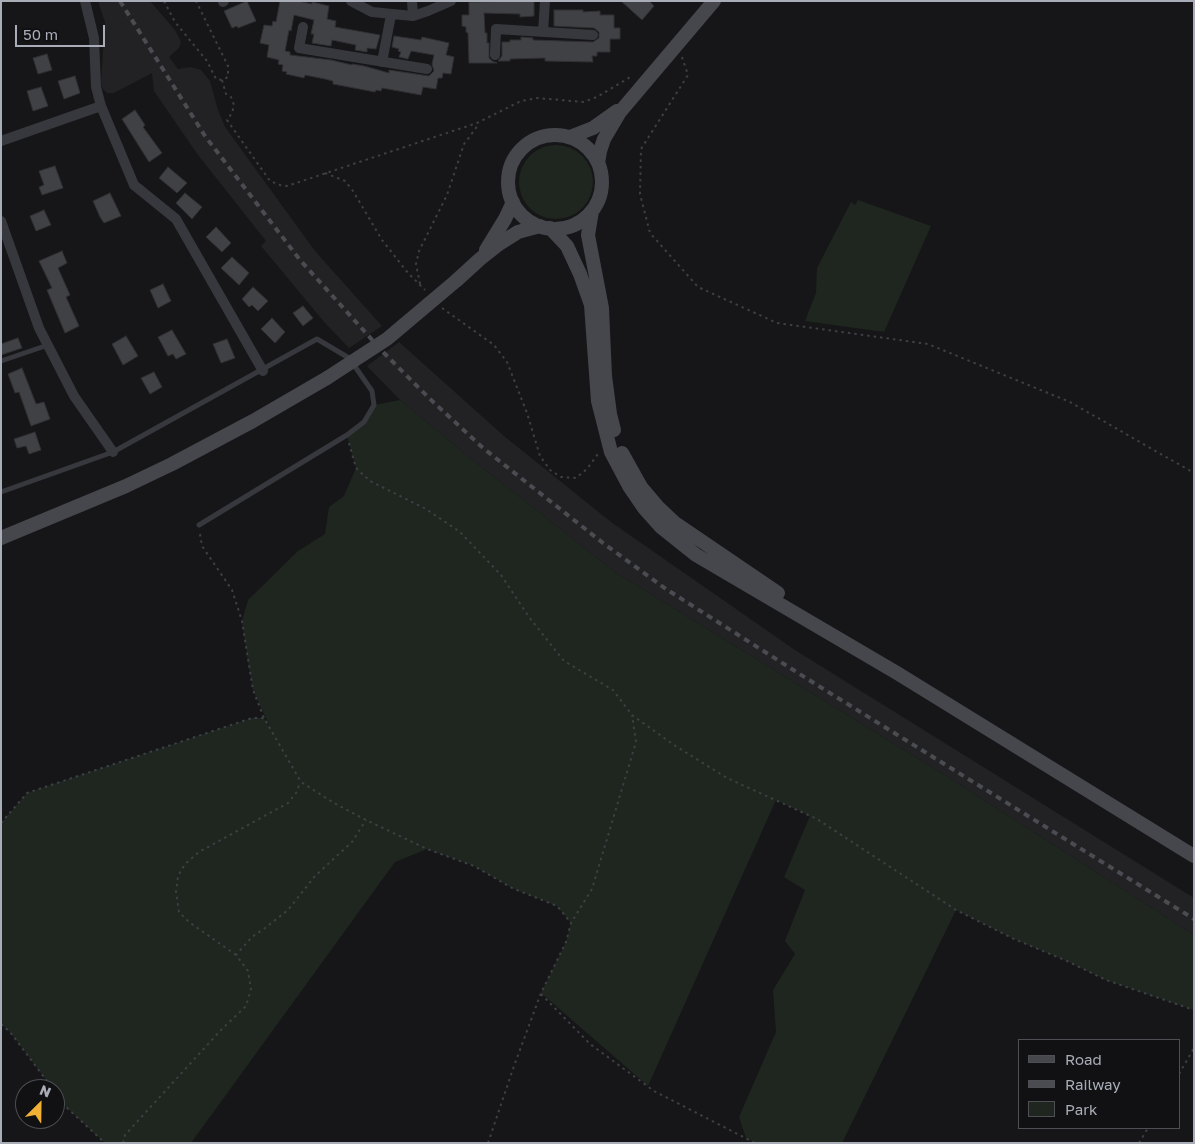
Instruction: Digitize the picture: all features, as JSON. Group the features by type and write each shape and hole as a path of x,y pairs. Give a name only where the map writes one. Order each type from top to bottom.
{"main road":[{"path":"598,163 604,139 630,98 714,1"},
{"path":"570,137 593,128 630,98"},
{"path":"1,538 126,486 172,464 253,421 327,378 386,339 480,259 518,232 545,227 562,228 585,218 599,200 602,190 602,176 598,163 587,147 570,137 558,135 541,137 530,142 513,161 508,177 509,190 513,202 524,216 545,227 567,246 588,294 593,320 598,401 603,426 616,462 625,480 644,508 673,538 696,555 897,673 1194,856"},
{"path":"480,259 505,219 513,202"},
{"path":"592,211 588,235 602,308 605,376 610,414 621,452 640,487 658,507 685,531 897,673"}],"street":[{"path":"85,1 94,38 96,87 101,106 134,185 176,220 263,370"},
{"path":"351,1 372,12 413,16 451,1"},
{"path":"412,1 413,16"},
{"path":"543,32 545,1"},
{"path":"382,62 391,15"},
{"path":"303,27 299,48 427,69"},
{"path":"495,54 496,29 593,35"},
{"path":"1,141 101,106"},
{"path":"1,221 5,241 39,328 74,396 113,452"}],"lane":[{"path":"1,492 113,452 317,340 349,358 372,391 374,405 364,422 347,435 198,525"},
{"path":"1,361 48,345"}],"path":[{"path":"164,1 176,22 207,61 216,79 222,80 228,77 228,66 196,1"},
{"path":"677,43 688,76 641,149 640,194 650,233 698,287 777,323 928,344 1070,402 1194,473"},
{"path":"222,80 226,94 231,97 234,105 228,120 270,181 287,186 477,124 521,102 538,98 583,102 597,97 636,74"},
{"path":"420,286 416,264 419,251 447,195 464,144 477,124"},
{"path":"325,174 345,182 349,186 382,240 426,292"},
{"path":"438,303 494,346 508,362 527,413 540,456 550,470 561,477 576,478 587,469 597,456"},
{"path":"347,435 356,468 370,481 426,509 460,532 501,575 529,617 564,661 613,690 632,714 674,745 727,778 817,818 956,910 1014,939 1068,961 1106,980 1194,1010"},
{"path":"198,525 202,546 232,590 242,621 253,690 264,718 301,782 366,820 427,849 474,866 512,888 557,906 571,923"},
{"path":"488,1143 540,993 566,942 571,923 592,889 636,742 632,714"},
{"path":"1,823 27,793 252,718 264,718"},
{"path":"123,1143 125,1135 220,1031 246,1006 251,989 248,970 236,955 189,922 180,912 176,892 178,876 185,864 199,852 288,803 296,793 301,782"},
{"path":"236,955 252,937 288,910 315,876 352,842 366,820"},
{"path":"540,993 590,1044 654,1091 755,1143"},
{"path":"1,1024 10,1032 45,1079"},
{"path":"1180,1072 1194,1048"},
{"path":"65,1107 106,1143"},
{"path":"1139,1143 1147,1129"}],"shaded area":[{"path":"98,1 150,1 175,30 181,42 179,48 169,57 178,69 190,67 201,70 210,81 225,127 315,251 382,326 349,348 325,323 261,246 266,241 198,155 154,91 152,73 114,93 107,93 102,88 105,22"},
{"path":"399,342 504,436 611,522 795,650 1194,898 1194,935 948,777 615,572 400,400 367,366"}],"green space":[{"path":"549,145 563,145 577,151 587,161 593,175 591,196 577,213 563,219 549,219 535,213 525,203 519,189 519,175 525,161 535,151"},
{"path":"858,200 931,226 884,332 805,321 816,293 817,268 851,202 855,205"},
{"path":"400,400 615,572 948,777 1194,935 1194,1010 1106,980 1014,939 956,910 842,1143 756,1143 746,1138 739,1117 776,1032 773,990 795,954 785,941 805,890 784,877 810,816 776,800 648,1086 541,993 566,942 571,923 557,906 512,888 474,866 427,849 395,862 191,1143 105,1143 65,1106 65,1079 45,1079 10,1032 1,1024 1,823 27,793 252,718 264,718 270,727 253,690 248,662 242,621 248,600 298,551 325,534 329,507 344,496 356,468 347,435 364,422 374,405"}],"building":[{"path":"247,1 256,21 238,28 237,26 232,28 224,11"},
{"path":"280,1 298,1 312,4 312,2 329,6 327,19 336,21 335,27 380,35 376,49 367,48 367,52 355,50 356,45 332,40 331,46 312,43 314,34 311,34 314,20 294,15 285,51 290,52 290,55 364,66 389,73 389,70 429,76 434,71 432,64 434,55 411,51 408,59 399,57 401,52 398,51 399,49 392,47 394,36 421,40 422,37 449,43 446,55 454,57 451,74 443,73 442,78 438,78 436,89 423,87 421,95 382,88 381,91 376,90 375,92 333,84 333,81 325,79 305,75 304,78 286,74 287,72 282,71 283,65 278,64 279,60 267,57 269,45 260,43 264,25 272,26 273,21 276,22"},
{"path":"534,1 534,16 520,17 520,14 484,13 485,33 487,33 487,43 489,43 489,58 497,63 469,63 468,33 466,32 466,27 462,26 462,15 469,15 469,2"},
{"path":"621,1 649,1 654,6 642,20"},
{"path":"554,10 600,11 600,15 614,15 614,28 620,28 620,39 610,39 610,52 597,52 597,56 592,56 593,62 545,61 545,58 498,61 502,56 502,42 521,40 521,37 533,38 533,40 593,42 599,38 599,32 594,28 554,26"},
{"path":"47,54 52,70 38,74 33,58"},
{"path":"75,76 80,93 64,99 58,81"},
{"path":"41,87 48,106 33,111 27,91"},
{"path":"135,110 145,125 143,127 162,153 149,162 122,119"},
{"path":"55,166 63,188 42,195 39,187 44,185 39,171"},
{"path":"168,167 187,183 177,193 159,178"},
{"path":"110,193 121,216 104,223 93,201"},
{"path":"185,193 202,207 192,219 176,203"},
{"path":"44,210 51,225 36,231 30,216"},
{"path":"216,227 231,243 222,252 206,237"},
{"path":"62,251 67,263 58,268 70,295 66,297 79,326 65,333 47,290 52,288 39,261"},
{"path":"232,257 249,273 239,285 221,268"},
{"path":"163,284 171,301 158,308 150,290"},
{"path":"253,287 268,301 258,311 252,305 249,307 242,299"},
{"path":"303,306 313,318 303,326 293,313"},
{"path":"272,318 285,332 275,343 261,329"},
{"path":"172,330 186,354 176,359 173,354 168,356 158,337"},
{"path":"126,336 138,356 123,365 112,344"},
{"path":"18,338 22,348 1,355 1,344"},
{"path":"227,339 235,358 221,363 213,344"},
{"path":"22,368 36,404 44,402 50,419 31,426 19,392 15,393 8,374"},
{"path":"154,372 162,387 150,394 141,378"},
{"path":"35,432 41,450 29,454 26,446 17,448 14,439"}],"railway":[{"path":"120,1 205,136 300,260 384,353 483,448 603,543 666,589 1194,919"}]}
